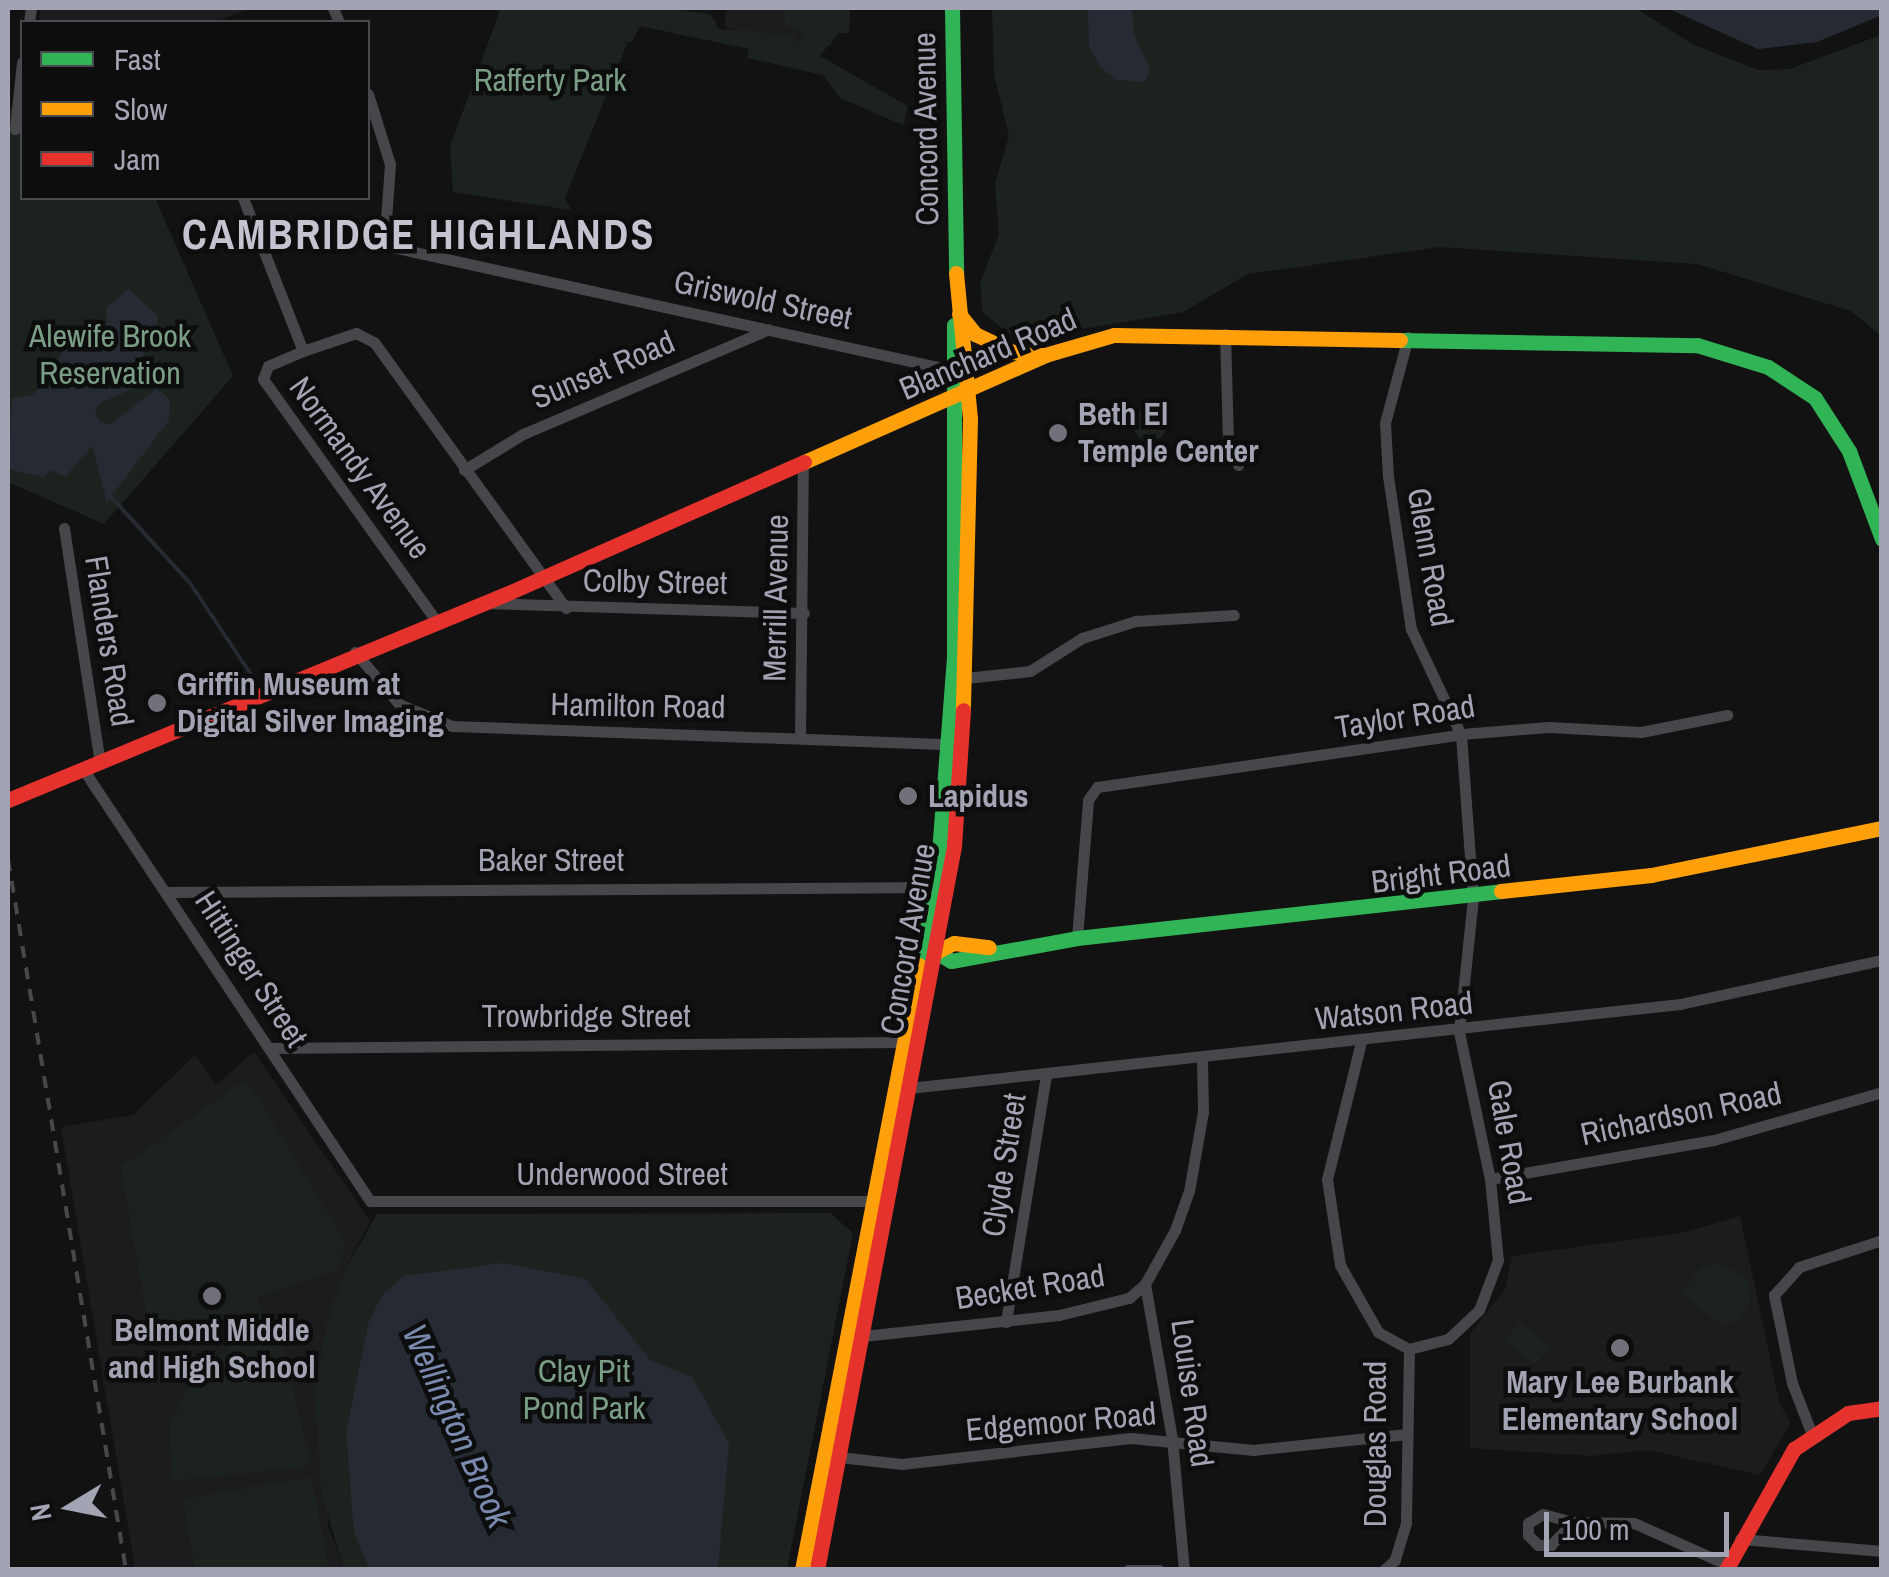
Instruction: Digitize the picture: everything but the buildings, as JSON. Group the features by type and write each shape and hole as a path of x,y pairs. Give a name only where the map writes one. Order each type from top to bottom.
{"main road":[{"name":"Concord Avenue","path":"942,889 955,617 951,370 957,310 952,8"},
{"name":"Concord Avenue","path":"802,1570 832,1456 909,1042 942,889 966,678 969,392 957,310"},
{"path":"957,310 975,334 1013,352 1045,355"},
{"name":"Blanchard Road","path":"8,800 434,618 480,602 803,460 969,392 1045,355 1114,335 1661,340 1768,368 1832,418 1882,539"},
{"name":"Bright Road","path":"928,952 954,942 1003,948 1650,876 1882,828"},
{"path":"1727,1567 1776,1470 1811,1432 1848,1412 1882,1408"},
{"name":"Concord Avenue","path":"817,1570 832,1456"}],"street":[{"path":"16,129 20,84"},
{"name":"Griswold Street","path":"370,100 390,164 388,243 413,255 951,370"},
{"name":"Normandy Avenue","path":"244,200 303,351 264,371 270,393 434,618"},
{"name":"Sunset Road","path":"464,470 512,439 769,330"},
{"name":"Colby Street","path":"303,351 356,333 366,336 566,608"},
{"path":"1225,334 1228,440 1238,465"},
{"name":"Glenn Road","path":"1408,337 1385,422 1388,476 1411,629 1462,735 1473,898"},
{"name":"Merrill Avenue","path":"800,738 803,460"},
{"name":"Flanders Road","path":"64,528 100,762"},
{"name":"Colby Street","path":"480,602 566,608 804,612"},
{"path":"966,678 1030,672 1082,638 1136,621 1234,615"},
{"name":"Hamilton Road","path":"355,652 399,704 452,726 948,744"},
{"name":"Taylor Road","path":"1078,938 1084,835 1094,791 1113,782 1462,735 1549,727 1641,732 1727,715"},
{"name":"Hittinger Street","path":"83,769 370,1201"},
{"name":"Baker Street","path":"166,892 942,889"},
{"name":"Gale Road","path":"1409,1348 1448,1338 1479,1310 1495,1281 1490,1180 1459,1032 1473,898"},
{"name":"Watson Road","path":"902,1089 1459,1032 1680,1004 1882,960"},
{"name":"Trowbridge Street","path":"270,1048 909,1042"},
{"name":"Douglas Road","path":"1361,1042 1334,1130 1330,1224 1340,1265 1360,1304 1378,1332 1409,1348 1406,1523 1395,1560 1384,1570"},
{"name":"Becket Road","path":"856,1337 1006,1322 1106,1306 1145,1284 1189,1191 1203,1112 1202,1060"},
{"name":"Clyde Street","path":"1006,1322 1046,1076"},
{"name":"Richardson Road","path":"1490,1180 1714,1140 1882,1092"},
{"name":"Underwood Street","path":"370,1201 880,1202"},
{"path":"1811,1432 1774,1294 1800,1267 1882,1240"},
{"name":"Louise Road","path":"1145,1284 1172,1439 1184,1570"},
{"name":"Edgemoor Road","path":"832,1456 902,1464 1076,1442 1172,1439 1253,1450 1407,1434"},
{"path":"1573,1522 1634,1523 1727,1567"},
{"path":"1740,1539 1882,1552"},
{"path":"1128,1570 1159,1570"}],"shaded area":[{"path":"41,8 251,8 219,20 39,20"},
{"path":"726,8 850,8 849,33 838,33 830,46 786,46 725,27"},
{"name":"Belmont Middle and High School","path":"254,1052 370,1221 345,1270 328,1526 344,1569 135,1569 61,1127 133,1115 195,1055 216,1085"},
{"name":"Mary Lee Burbank Elementary School","path":"1740,1216 1780,1405 1791,1422 1760,1475 1648,1450 1591,1456 1470,1448 1470,1334 1505,1289 1512,1256 1686,1232"}],"green space":[{"name":"Rafferty Park","path":"501,8 663,8 710,14 719,29 794,35 800,45 804,30 784,26 785,8 850,8 849,33 838,33 820,56 908,106 903,125 840,98 823,75 747,58 749,49 640,26 631,43 623,41 627,44 565,198 571,210 453,192 450,146"},
{"path":"992,8 1635,8 1694,45 1758,70 1790,69 1881,35 1881,336 1851,311 1697,264 1439,247 1248,274 1183,312 1063,332 1055,327 1042,332 1042,340 1019,341 983,313 980,283 999,234 995,184 1009,136 994,74"},
{"name":"Alewife Brook Reservation","path":"20,103 20,200 156,200 233,376 104,524 8,482 8,109"},
{"path":"1150,407 1162,412 1167,424 1162,436 1150,441 1138,436 1133,424 1138,412"},
{"path":"242,1082 250,1085 346,1243 338,1270 258,1297 262,1320 151,1340 121,1167"},
{"name":"Clay Pit Pond Park","path":"830,1213 853,1233 787,1569 344,1570 321,1491 315,1390 327,1322 345,1270 377,1214"},
{"path":"1720,1263 1747,1279 1750,1302 1735,1322 1720,1323 1686,1297 1684,1289 1700,1268"},
{"path":"1519,1322 1550,1345 1536,1365 1505,1341"},
{"path":"278,1328 309,1458 303,1467 173,1481 170,1425 193,1377 237,1340"},
{"path":"312,1477 328,1569 195,1569 183,1499"}],"water":[{"path":"1088,8 1132,8 1134,35 1150,69 1145,82 1117,80 1101,68 1089,45"},
{"path":"1667,8 1881,8 1882,15 1817,42 1758,49"},
{"path":"129,289 158,316 157,332 147,343 138,386 99,404 95,414 101,423 111,424 157,388 170,400 169,420 107,502 92,446 65,477 50,470 44,477 8,469 12,399 34,394 74,336 107,323 106,308"},
{"path":"503,1263 586,1279 650,1360 692,1377 729,1443 718,1569 369,1569 354,1532 346,1433 369,1321 383,1294 404,1276"}],"waterway":[{"name":"Wellington Brook","path":"112,498 190,583 256,682"}],"railway":[{"path":"8,859 126,1570"}],"traffic: fast":[{"path":"952,8 956,273"},
{"path":"919,965 938,865 954,657 954,325"},
{"path":"1400,340 1697,345 1768,367 1815,398 1849,451 1882,539"},
{"path":"936,952 951,961 1077,938 1501,891"}],"traffic: slow":[{"path":"956,273 970,419 963,710"},
{"path":"959,314 975,334 1013,352 1041,355"},
{"path":"804,462 1045,355 1114,335 1400,340"},
{"path":"1501,891 1651,875 1882,828"},
{"path":"936,952 954,943 989,947"},
{"path":"802,1570 919,965"}],"traffic: jam":[{"path":"8,800 506,594 804,462"},
{"path":"817,1570 954,846 963,710"},
{"path":"1726,1570 1794,1449 1848,1413 1882,1408"}],"place":[{"name":"Beth El Temple Center","path":"1058,433"},
{"name":"Griffin Museum at Digital Silver Imaging","path":"157,703"},
{"name":"Lapidus","path":"908,796"},
{"name":"Belmont Middle and High School","path":"212,1296"},
{"name":"Mary Lee Burbank Elementary School","path":"1620,1348"}],"district":[{"name":"CAMBRIDGE HIGHLANDS","path":"419,234"}]}
